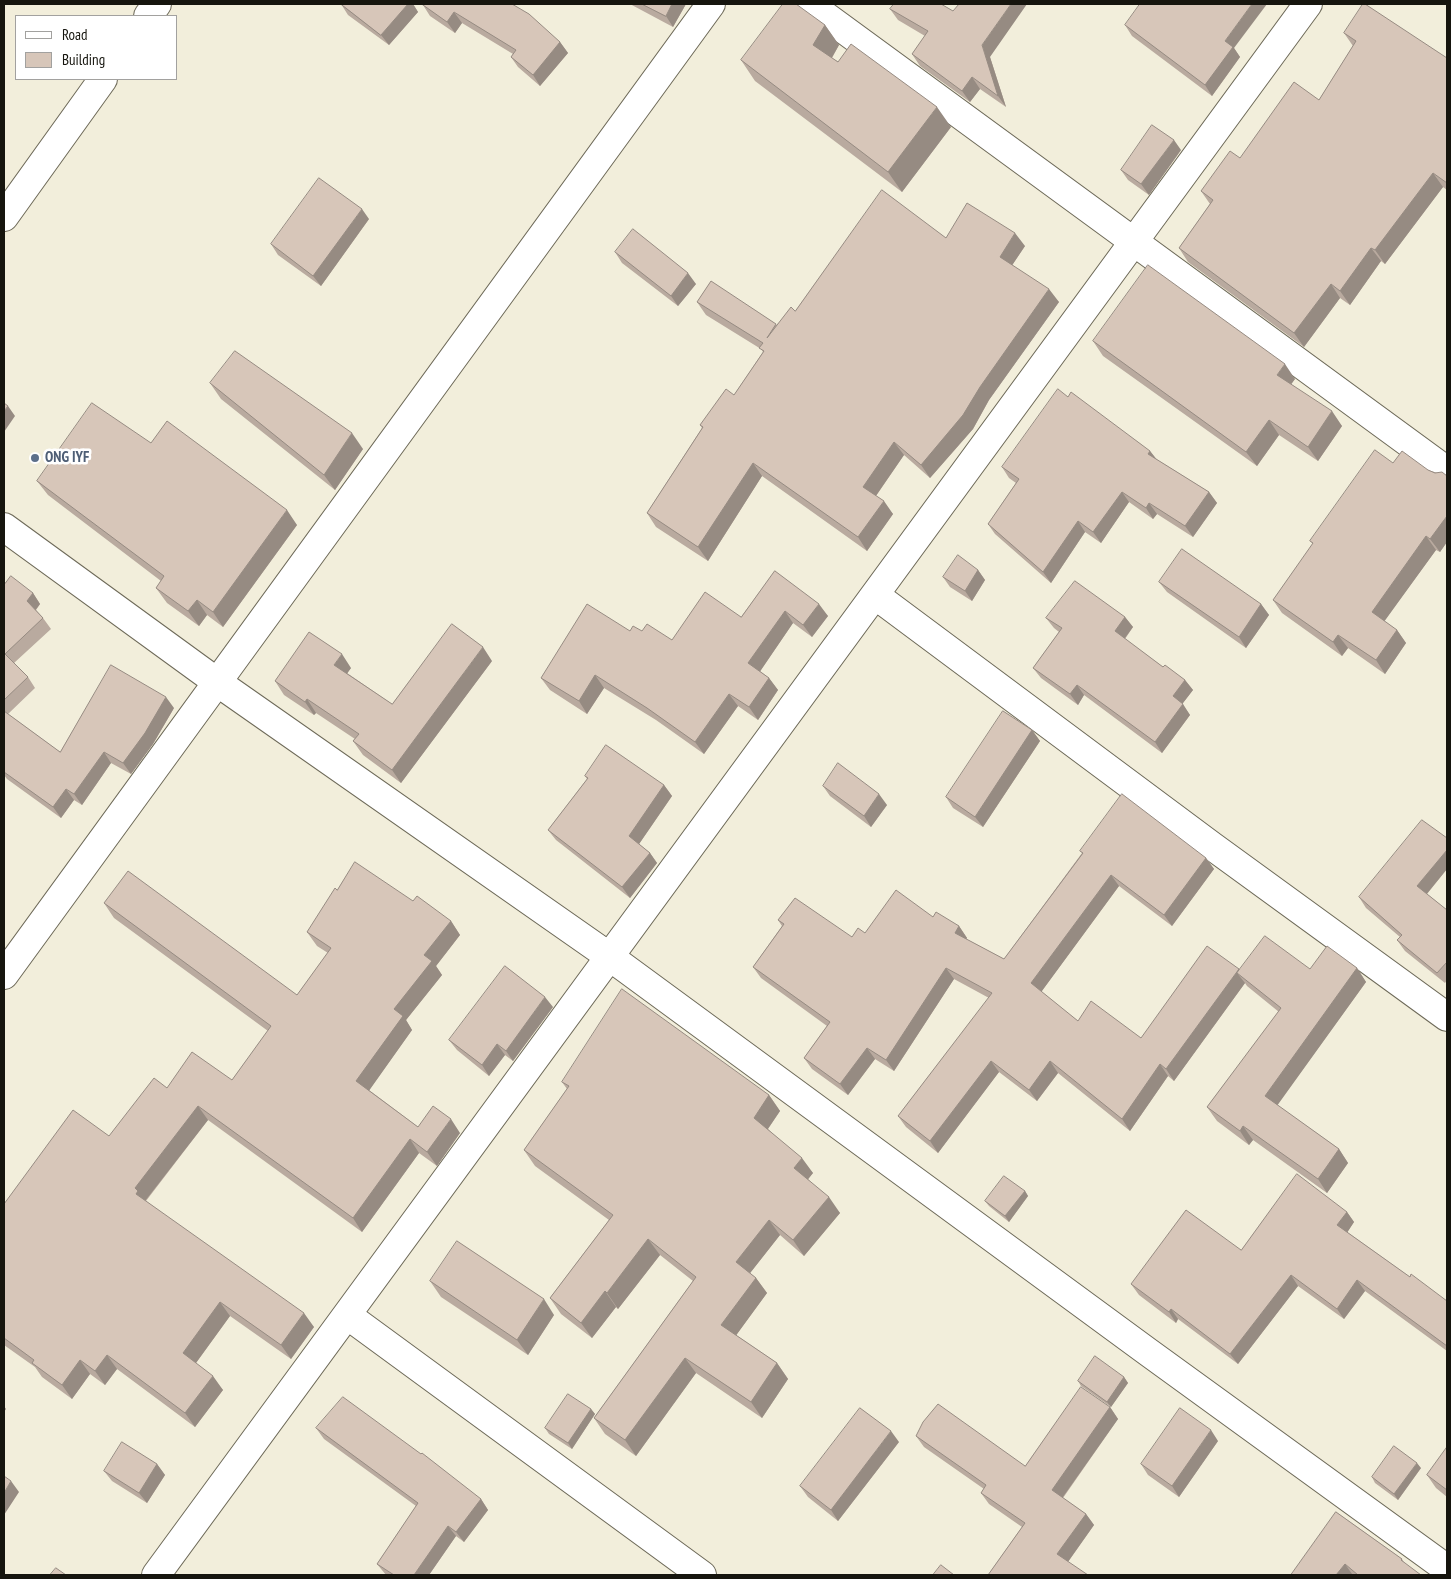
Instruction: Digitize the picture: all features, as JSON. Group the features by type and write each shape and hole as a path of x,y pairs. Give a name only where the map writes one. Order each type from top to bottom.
{"street":[{"path":"149,15 157,4"},
{"path":"4,975 711,4"},
{"path":"809,4 1447,471"},
{"path":"156,1575 1308,4"},
{"path":"4,217 102,80"},
{"path":"4,527 217,682 610,956 1148,1352 1447,1569"},
{"path":"875,595 1212,846 1447,1017"},
{"path":"347,1315 702,1575"}],"building":[{"path":"341,4 408,4 381,35"},
{"path":"424,4 512,4 529,14 560,42 533,75 511,57 516,50 454,12 447,22"},
{"path":"642,4 672,4 666,16"},
{"path":"783,4 796,4 825,25 813,45 838,62 851,44 937,107 888,172 741,60"},
{"path":"894,4 941,4 953,11 959,4 1011,4 982,45 998,96 972,77 962,91 912,54 928,31 890,9"},
{"path":"1140,4 1252,4 1225,41 1233,47 1205,85 1125,25"},
{"path":"1363,4 1447,58 1447,183 1433,173 1375,250 1371,248 1340,291 1331,284 1294,333 1179,248 1213,200 1201,191 1230,151 1240,158 1294,82 1319,100 1356,41 1344,33"},
{"path":"1152,125 1174,140 1141,184 1121,170"},
{"path":"319,178 362,209 313,276 271,244"},
{"path":"882,190 946,238 967,203 1015,233 1000,257 1049,289 980,387 963,415 921,465 894,442 863,487 884,501 858,537 753,463 698,547 647,513 703,427 700,425 726,389 734,395 764,351 759,348 763,343 697,302 711,281 776,324 767,338 791,307 795,311"},
{"path":"633,229 688,273 671,296 615,252"},
{"path":"1148,265 1285,364 1277,375 1332,411 1308,447 1269,420 1246,452 1093,341"},
{"path":"235,351 352,433 324,475 210,383"},
{"path":"1058,389 1068,397 1071,392 1150,451 1148,454 1209,492 1185,526 1149,503 1146,508 1122,492 1093,532 1078,521 1043,572 988,524 1019,479 1002,467"},
{"path":"4,403 8,406 4,411"},
{"path":"92,403 151,443 167,421 287,510 213,612 197,600 188,611 156,588 164,576 37,481"},
{"path":"1375,450 1393,463 1402,451 1428,470 1435,473 1442,472 1447,476 1447,516 1430,539 1426,536 1372,612 1397,630 1376,660 1338,635 1333,642 1273,600 1313,543 1310,541"},
{"path":"1182,549 1261,604 1239,637 1159,582"},
{"path":"958,555 978,570 965,591 943,577"},
{"path":"775,571 819,604 803,625 785,611 748,663 769,678 749,707 729,694 695,742 647,708 595,675 579,701 541,678 587,604 630,631 633,626 642,631 647,624 672,640 705,592 741,617"},
{"path":"11,576 33,593 27,601 43,618 5,654 28,677 4,700 4,582"},
{"path":"1075,581 1125,617 1115,631 1163,667 1165,665 1185,680 1173,696 1183,704 1155,742 1077,685 1070,694 1033,668 1062,628 1046,618"},
{"path":"452,624 483,647 392,770 353,741 359,734 307,699 305,702 275,681 309,632 342,654 334,665 392,704"},
{"path":"111,665 166,697 145,733 123,763 104,752 74,794 66,789 53,807 4,772 4,711 60,752"},
{"path":"1003,711 1032,730 975,817 946,797"},
{"path":"606,745 664,785 629,836 650,853 622,887 548,830 588,778 585,776"},
{"path":"838,763 879,794 864,816 823,786"},
{"path":"1122,794 1206,858 1164,915 1111,875 1031,983 1078,1021 1091,1001 1141,1038 1207,946 1239,969 1166,1069 1160,1064 1122,1119 1050,1061 1029,1090 991,1061 930,1141 898,1116 992,993 946,968 886,1060 867,1048 840,1084 804,1058 830,1022 753,967 784,924 778,920 795,898 852,937 858,928 865,933 896,890 933,917 936,912 959,926 955,933 1004,959 1083,853 1080,851"},
{"path":"1422,820 1447,838 1447,850 1417,886 1447,910 1447,962 1437,973 1397,940 1402,935 1359,897"},
{"path":"355,862 413,901 417,896 451,921 424,955 432,961 394,1009 403,1016 356,1081 418,1127 433,1106 451,1119 427,1152 410,1139 353,1218 198,1106 135,1188 138,1191 136,1194 304,1313 281,1345 220,1302 183,1353 213,1376 185,1413 107,1355 95,1371 80,1360 62,1385 32,1363 34,1360 4,1338 4,1204 73,1110 109,1136 154,1078 167,1088 192,1052 232,1080 271,1026 104,903 128,871 297,995 331,948 307,932 335,888 337,890"},
{"path":"1265,936 1310,969 1327,946 1357,968 1265,1096 1339,1149 1318,1179 1243,1126 1240,1131 1207,1107 1281,1008 1237,973"},
{"path":"505,966 545,997 506,1051 497,1044 482,1065 449,1040"},
{"path":"622,989 769,1095 754,1118 802,1158 794,1168 829,1197 793,1240 769,1220 736,1262 756,1278 721,1325 777,1363 751,1402 685,1358 625,1440 594,1418 696,1277 648,1239 607,1293 605,1291 581,1323 550,1298 613,1215 524,1150 569,1086 562,1082"},
{"path":"1297,1174 1347,1212 1337,1225 1410,1277 1411,1274 1447,1301 1447,1346 1357,1280 1337,1309 1291,1275 1230,1354 1171,1309 1169,1312 1131,1284 1186,1210 1241,1250"},
{"path":"1004,1176 1025,1191 1005,1216 985,1201"},
{"path":"457,1241 544,1299 517,1340 430,1281"},
{"path":"1095,1356 1124,1377 1107,1402 1078,1381"},
{"path":"1081,1387 1110,1407 1052,1490 1086,1514 1057,1554 1088,1575 988,1575 1025,1523 981,1493 986,1485 916,1436 923,1422 938,1404 1025,1466"},
{"path":"568,1394 591,1409 568,1443 545,1428"},
{"path":"343,1397 422,1453 481,1499 456,1532 448,1526 414,1575 394,1575 377,1564 418,1503 316,1428"},
{"path":"860,1408 891,1431 831,1510 800,1486"},
{"path":"1180,1408 1211,1430 1172,1486 1141,1464"},
{"path":"122,1442 157,1464 139,1493 104,1471"},
{"path":"1394,1446 1417,1463 1394,1494 1372,1477"},
{"path":"1447,1447 1447,1490 1427,1475"},
{"path":"4,1476 11,1481 4,1493"},
{"path":"1336,1512 1402,1559 1421,1575 1358,1575 1345,1564 1336,1575 1291,1575"},
{"path":"941,1565 954,1575 933,1575"},
{"path":"56,1568 66,1575 50,1575"}],"place":[{"name":"ONG IYF","path":"35,458"}]}
